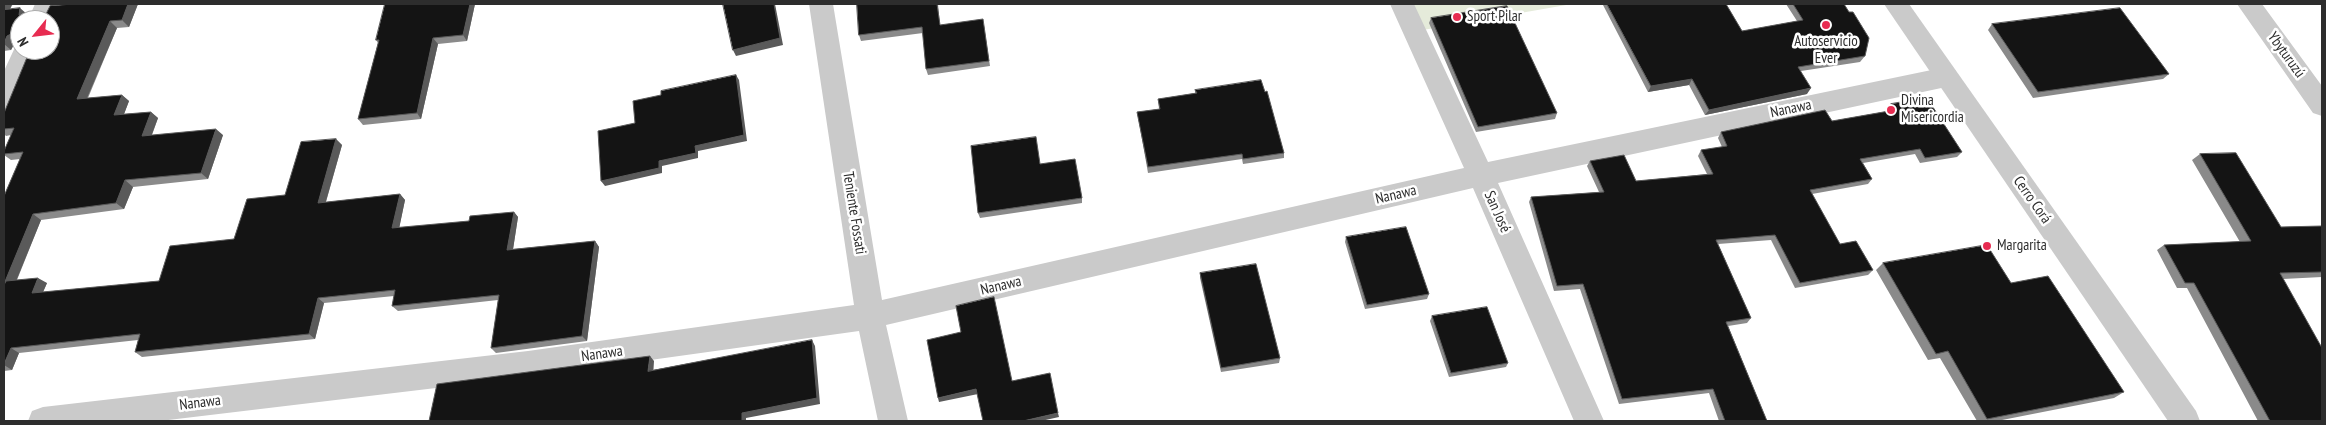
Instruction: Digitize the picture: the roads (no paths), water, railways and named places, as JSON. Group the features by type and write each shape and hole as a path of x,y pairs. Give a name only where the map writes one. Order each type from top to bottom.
{"street":[{"name":"Teniente Fossati","path":"821,4 870,316 893,421"},
{"name":"San José","path":"1402,4 1481,175 1589,421"},
{"name":"Cerro Corá","path":"1896,4 2185,421"},
{"name":"Ybyturuzú","path":"2249,4 2322,106"},
{"path":"4,99 22,60"},
{"name":"Nanawa","path":"43,421 528,364 870,316 1481,175 1946,77"}],"place":[{"name":"Sport Pilar","path":"1457,17"},
{"name":"Autoservicio Ever","path":"1826,25"},
{"name":"Divina Misericordia","path":"1891,110"},
{"name":"Margarita","path":"1987,246"}]}
